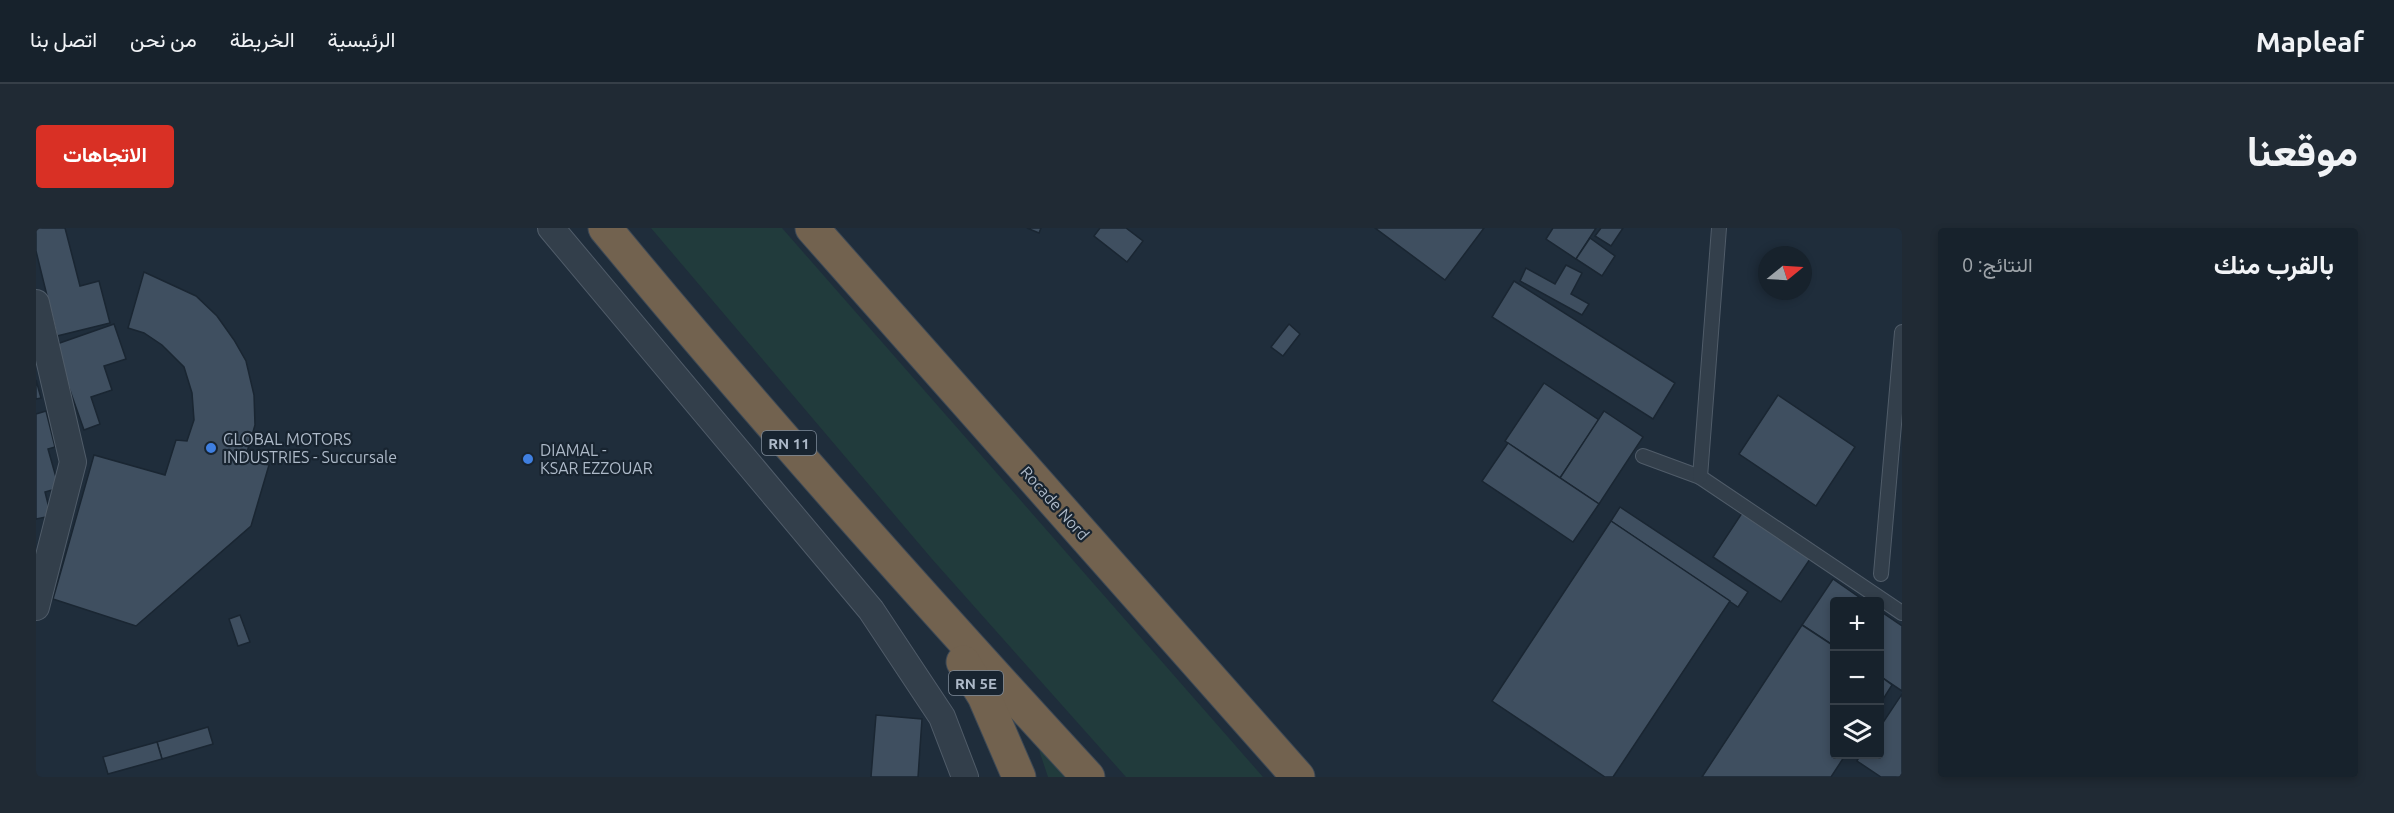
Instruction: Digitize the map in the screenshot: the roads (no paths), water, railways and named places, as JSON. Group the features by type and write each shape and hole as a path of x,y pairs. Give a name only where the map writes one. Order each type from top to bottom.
{"highway":[{"name":"RN 11","path":"605,228 921,595 1088,777"},
{"name":"Rocade Nord","path":"812,228 1298,777"},
{"name":"RN 5E","path":"921,595 984,696 1019,777"}],"street":[{"path":"551,228 872,610 942,717 965,777"},
{"path":"36,303 73,462 36,607"}],"lane":[{"path":"1700,477 1719,228"},
{"path":"1881,574 1902,332"},
{"path":"1643,456 1700,477 1902,614"}],"place":[{"name":"GLOBAL MOTORS INDUSTRIES - Succursale","path":"211,448"},
{"name":"DIAMAL - KSAR EZZOUAR","path":"528,459"}]}
